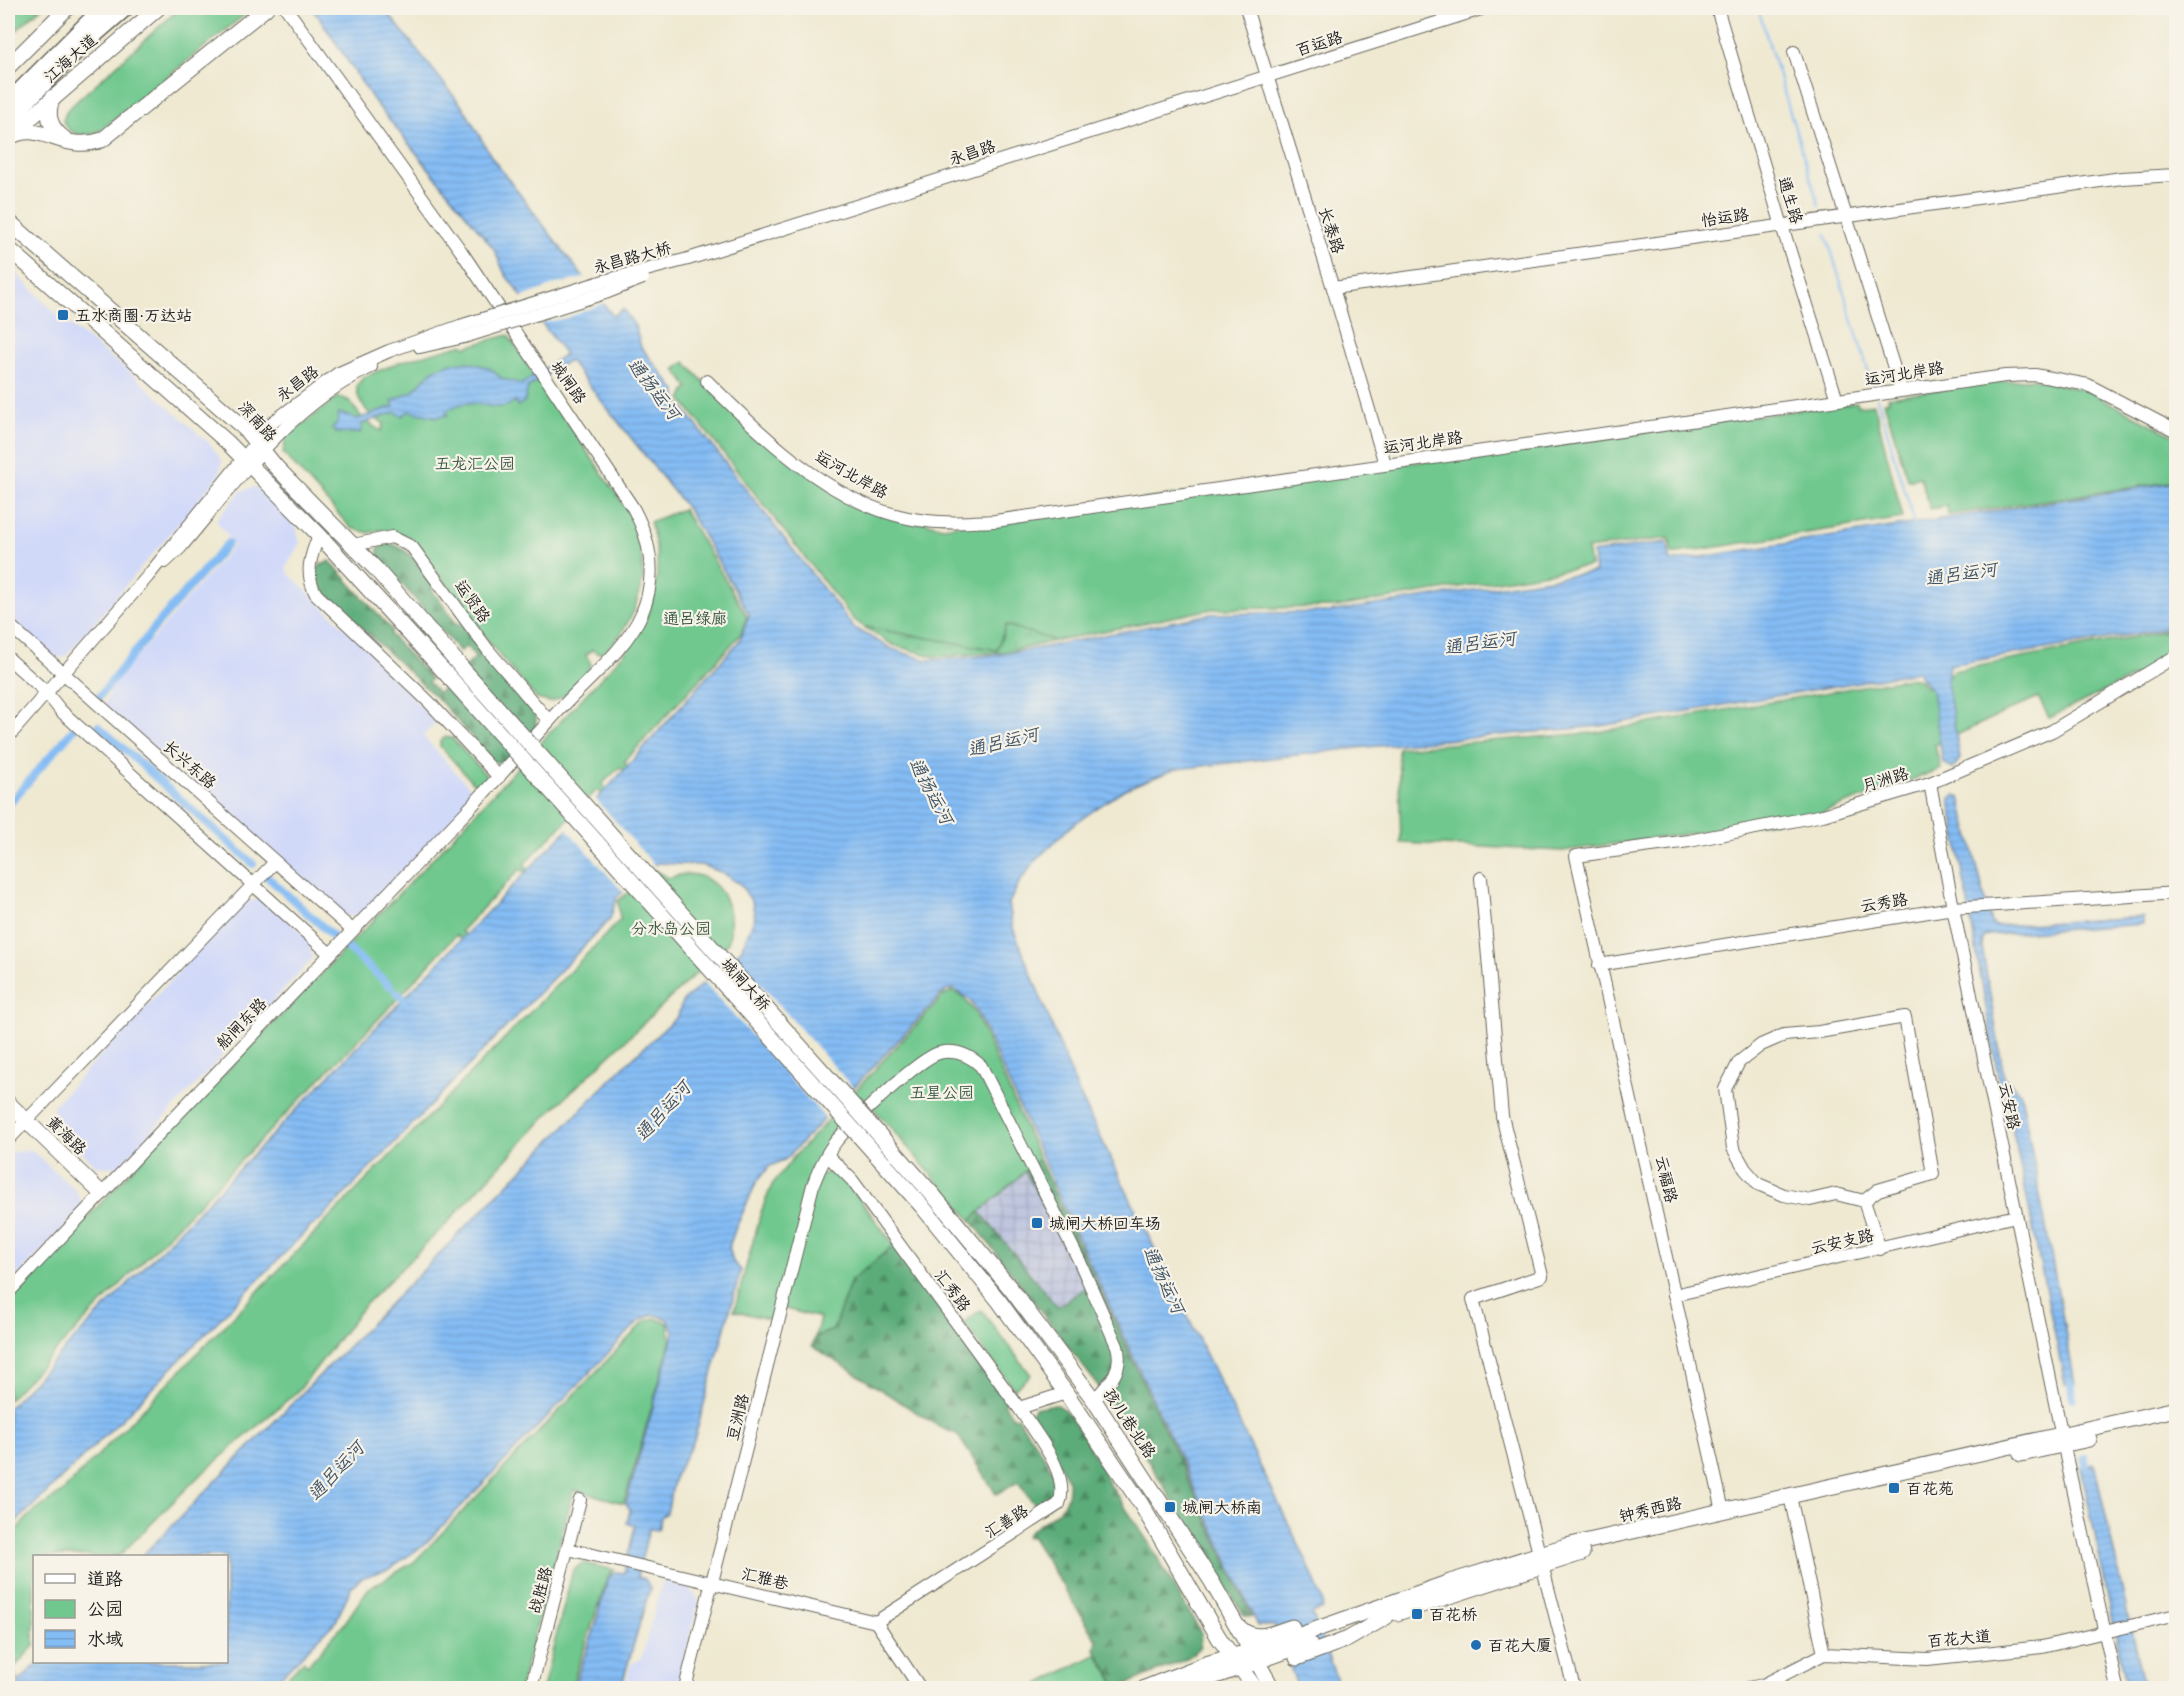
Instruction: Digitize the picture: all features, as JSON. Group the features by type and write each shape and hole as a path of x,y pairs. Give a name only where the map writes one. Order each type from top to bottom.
{"highway":[{"path":"8,103 100,14 125,8"},
{"path":"8,120 100,14 134,8"}],"main road":[{"path":"8,67 67,8"},
{"name":"江海大道","path":"8,138 158,8"},
{"path":"8,138 19,131 30,130 71,144 86,146 102,140 266,8"},
{"path":"53,97 48,109 50,124 59,136 71,144"},
{"name":"深南路","path":"8,220 244,428 353,545 462,668"},
{"path":"8,248 246,462 319,535"},
{"name":"城闸大桥","path":"319,535 450,678 921,1205"},
{"name":"城闸大桥","path":"462,668 933,1195"},
{"name":"黄海路","path":"8,1103 101,1193"},
{"name":"孩儿巷北路","path":"933,1195 1011,1289 1094,1400 1212,1582 1236,1624 1252,1663 1272,1689"},
{"name":"孩儿巷北路","path":"921,1205 999,1302 1066,1394 1141,1504 1231,1656 1252,1663"},
{"name":"钟秀西路","path":"2063,1440 2176,1408"},
{"name":"钟秀西路","path":"1541,1560 1568,1556 1791,1501 2063,1440 2176,1419"},
{"name":"钟秀西路","path":"1182,1689 1252,1663 1282,1647 1384,1612 1450,1582 1723,1511 1791,1501"},
{"path":"1236,1624 1248,1635 1282,1647"},
{"path":"1145,1689 1231,1656"},
{"name":"孩儿巷北路","path":"1252,1663 1254,1689"}],"street":[{"name":"城闸路","path":"286,8 461,251 596,449 645,528 651,562 642,612 618,648 499,777"},
{"name":"长泰路","path":"1246,8 1334,288 1385,464"},
{"name":"百运路","path":"1267,77 1484,8"},
{"name":"通生路","path":"1717,8 1837,400"},
{"path":"1794,52 1846,216 1896,391"},
{"name":"永昌路","path":"688,260 1267,77"},
{"name":"怡运路","path":"1334,288 2122,178 2176,167"},
{"name":"怡运路","path":"2122,178 2176,175"},
{"name":"永昌路大桥","path":"462,331 604,281 688,260"},
{"name":"永昌路","path":"8,737 45,691 63,674 299,400 337,374 389,351 462,331"},
{"name":"运河北岸路","path":"707,381 789,457 833,486 895,515 925,521 995,521 2005,376 2035,375 2088,385 2176,431"},
{"path":"319,535 309,565 311,585 316,594 422,695 499,777"},
{"name":"运贤路","path":"353,545 392,537 412,547 488,650 549,721"},
{"name":"长兴东路","path":"8,624 351,929"},
{"name":"月洲路","path":"1576,856 1689,841 1823,814 1930,783 2052,730 2176,656"},
{"path":"8,658 45,691 61,711 330,954"},
{"name":"船闸东路","path":"8,1293 330,954 351,929 499,777"},
{"name":"云安路","path":"1930,783 2016,1216 2063,1440 2108,1631 2117,1689"},
{"name":"云福路","path":"1576,856 1599,965 1663,1235 1674,1295 1723,1511"},
{"path":"8,1140 275,862"},
{"path":"1481,878 1502,1116 1542,1276 1473,1299 1574,1689"},
{"name":"云秀路","path":"1599,965 1953,908 2176,893"},
{"path":"1905,1017 1933,1174 1878,1190 1864,1201 1836,1194 1810,1200 1784,1196 1758,1184 1733,1148 1725,1089 1739,1062 1761,1045 1784,1035 1819,1032 1905,1017"},
{"name":"豆洲路","path":"685,1689 813,1185 827,1155 837,1141 872,1106 931,1056 950,1052 961,1053 976,1061 1000,1101 1079,1260 1117,1346 1119,1368 1108,1386 1094,1400"},
{"name":"汇秀路","path":"827,1155 852,1180 1018,1408"},
{"path":"1864,1201 1880,1249"},
{"name":"云安支路","path":"1674,1295 2016,1216"},
{"path":"1018,1408 1066,1394"},
{"name":"汇善路","path":"876,1622 1059,1504 1063,1495 1058,1472 1018,1408"},
{"name":"战胜路","path":"531,1689 580,1500"},
{"path":"1748,1689 1764,1685 1824,1654 1791,1501"},
{"name":"汇雅巷","path":"568,1549 876,1622"},
{"name":"百花大道","path":"1824,1654 1927,1659 2042,1647 2176,1615"},
{"path":"876,1622 920,1689"}],"shaded area":[{"path":"8,265 61,319 129,371 211,445 222,461 219,476 65,657 50,658 8,620"},
{"path":"254,487 260,489 296,526 300,543 286,568 289,574 375,657 436,722 423,736 471,789 473,795 470,802 358,916 345,916 104,705 116,681 234,545 216,520 241,491"},
{"path":"264,898 309,939 312,959 118,1168 96,1166 55,1125 53,1106 243,903"},
{"path":"31,1150 76,1191 81,1201 79,1211 8,1286 8,1153"},
{"path":"1025,1171 1087,1287 1057,1307 980,1212"},
{"path":"663,1580 688,1587 699,1600 677,1688 625,1688 631,1664 641,1659"}],"green space":[{"path":"8,8 41,8 8,38"},
{"path":"180,8 253,8 101,130 85,135 70,130 63,121 67,110"},
{"name":"五龙汇公园","path":"508,335 632,518 641,544 643,579 634,611 621,634 605,652 598,653 592,650 586,655 591,664 584,675 562,697 550,702 537,699 499,655 413,540 393,531 379,530 369,533 351,528 283,453 286,437 338,397 348,400 363,419 381,431 384,423 369,413 358,397 357,385 364,377 400,362 463,344 465,347"},
{"path":"685,362 730,410 861,505 943,527 1857,402 1858,406 1874,404 1903,518 1672,554 1669,538 1587,549 1590,566 1336,607 1212,609 1055,641 1006,625 997,650 864,627 853,619 681,399 688,387 675,370"},
{"path":"2036,379 2088,391 2176,437 2176,481 1948,515 1947,506 1930,509 1920,477 1908,480 1884,402 1889,401 1888,397 1990,382"},
{"name":"通吕绿廊","path":"683,509 747,616 741,634 624,762 630,768 629,776 620,767 602,784 611,794 603,795 597,790 524,864 530,871 531,878 520,869 461,931 472,942 465,943 456,935 390,1007 8,1400 8,1303 155,1145 420,872 629,648 646,618 655,588 657,556 650,522"},
{"path":"389,543 409,554 420,565 434,584 432,590 456,623 461,624 536,717 536,727 502,763 494,762 442,703 330,598 318,583 317,570 320,565 330,561 392,630 390,634 431,679 428,682 438,693 476,657 466,646 460,652 378,556 378,548"},
{"path":"1006,625 1055,641 1012,651 935,657 893,645 864,627 997,650"},
{"path":"2176,629 2176,656 2049,718 2038,697 1935,745 1941,769 1810,817 1562,851 1401,843 1398,748 1592,733 1909,678 1920,680 1926,687 1945,683 1946,677 1953,671"},
{"path":"445,737 452,738 486,775 486,781 482,785 475,785 440,746 440,741"},
{"name":"分水岛公园","path":"653,870 669,878 685,874 698,876 710,881 726,901 730,914 728,943 551,1111 448,1222 363,1307 300,1389 196,1479 120,1555 33,1555 33,1647 11,1671 17,1679 8,1688 8,1538 31,1514 62,1492 620,920 618,901"},
{"name":"五星公园","path":"952,991 962,996 975,1012 1039,1159 971,1220 868,1102 827,1142 811,1176 833,1172 841,1174 894,1245 851,1281 833,1330 815,1337 820,1318 778,1307 773,1320 734,1311 761,1212 772,1185 792,1159 944,995"},
{"path":"1039,1159 1252,1617 1244,1616 1116,1409 971,1220 980,1212 1057,1307 1087,1287 1025,1171"},
{"path":"894,1245 1008,1399 1004,1403 1013,1418 1017,1417 1052,1471 1058,1486 1057,1495 1050,1505 1040,1512 1018,1482 996,1494 957,1434 941,1428 812,1346 815,1337 833,1330 851,1281"},
{"path":"981,1310 1031,1375 1014,1389 963,1323"},
{"path":"654,1318 668,1323 671,1340 624,1503 574,1490 520,1688 277,1688 303,1661 308,1665 344,1624 368,1589 414,1562 644,1322"},
{"path":"1058,1405 1065,1410 1087,1442 1110,1485 1149,1543 1201,1633 1200,1647 1186,1659 1118,1688 1095,1649 1097,1640 1031,1536 1027,1538 1026,1535 1056,1513 1066,1500 1068,1491 1068,1479 1029,1416 1034,1408"},
{"path":"583,1563 614,1570 608,1577 571,1688 543,1688 573,1570"},
{"path":"1097,1654 1118,1688 1031,1688"}],"water":[{"path":"310,8 384,8 465,110 492,158 613,316 623,309 635,326 641,347 677,392 676,399 854,628 892,649 927,660 1024,651 1212,614 1329,612 1595,572 1593,553 1667,542 1671,562 2176,482 2176,627 1949,665 1947,681 1960,759 1953,768 1943,763 1932,691 1917,672 1601,726 1366,747 1176,769 1125,789 1071,826 1034,862 1019,883 1009,903 1013,928 1078,1091 1307,1562 1323,1601 1322,1609 1312,1613 1340,1688 1298,1688 1275,1626 1258,1626 1062,1203 977,1011 970,1000 954,989 946,990 786,1159 770,1166 757,1181 729,1247 733,1262 741,1270 694,1440 675,1476 667,1513 661,1517 658,1530 649,1529 637,1577 645,1579 650,1588 621,1688 573,1688 594,1630 608,1578 616,1572 624,1573 635,1526 627,1523 630,1510 626,1503 674,1332 667,1319 653,1314 639,1321 424,1545 389,1569 361,1578 351,1588 336,1621 269,1688 13,1688 38,1663 228,1663 228,1555 143,1555 627,1063 678,1016 682,1002 741,950 755,917 752,902 741,885 723,873 701,865 657,863 617,897 610,919 319,1221 309,1228 122,1419 8,1530 8,1408 614,781 740,640 749,614 689,511 569,360 528,387 525,401 518,406 515,401 500,407 464,404 455,406 446,412 448,415 437,417 409,411 402,416 395,412 362,424 360,433 336,433 332,428 337,423 339,413 358,419 394,406 392,401 412,392 433,370 452,363 467,362 479,365 491,369 502,379 522,384 565,354 505,274 494,249 374,101 319,17"},
{"path":"1955,795 1960,797 1991,923 1996,926 2143,917 2143,924 1987,935 1983,938 1982,947 2004,1077 2021,1094 2075,1383 2065,1384 2005,1092 1999,1082 1950,799"},
{"path":"2094,1463 2144,1688 2127,1688 2081,1468"}],"pier":[{"path":"588,277 607,302 567,318 537,324 518,299 556,284"},
{"path":"594,797 656,867 625,894 565,827"},
{"path":"733,953 855,1090 827,1120 702,980"}],"waterway":[{"path":"1758,8 1819,206"},
{"path":"1826,234 1874,390"},
{"path":"1877,398 1915,524"},
{"path":"99,697 159,622 228,543"},
{"path":"8,643 11,647"},
{"path":"98,726 253,864"},
{"path":"8,805 73,730"},
{"path":"263,873 333,936"},
{"path":"344,945 390,986"},
{"path":"396,992 404,999"},
{"path":"2071,1384 2073,1398"},
{"path":"2084,1458 2086,1466"}],"place":[{"name":"五水商圈·万达站","path":"63,315"},
{"name":"城闸大桥回车场","path":"1037,1223"},
{"name":"百花苑","path":"1894,1488"},
{"name":"城闸大桥南","path":"1170,1507"},
{"name":"百花桥","path":"1417,1614"},
{"name":"百花大厦","path":"1476,1645"}],"water label":[{"name":"通扬运河","path":"654,389"},
{"name":"通吕运河","path":"1961,574"},
{"name":"通吕运河","path":"1480,643"},
{"name":"通吕运河","path":"1003,742"},
{"name":"通扬运河","path":"931,791"},
{"name":"通吕运河","path":"663,1111"},
{"name":"通扬运河","path":"1164,1280"},
{"name":"通吕运河","path":"336,1471"}]}
